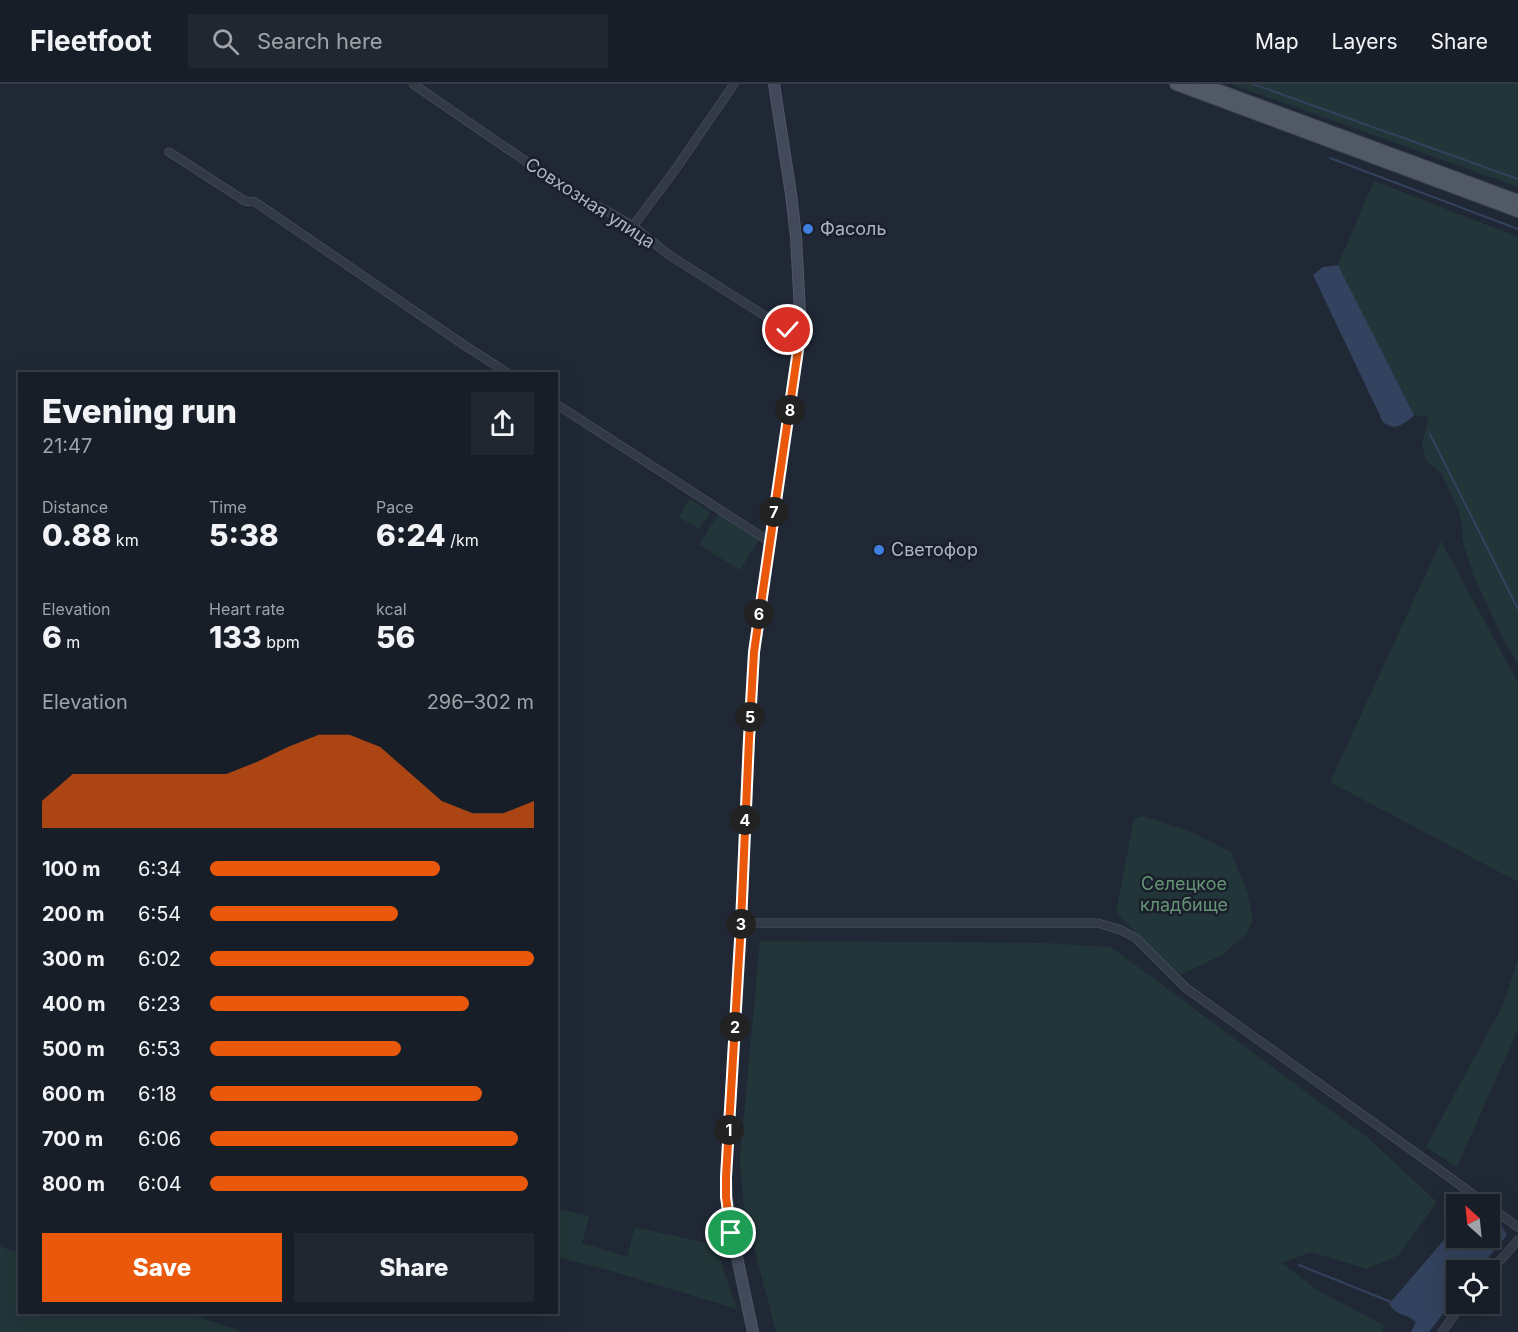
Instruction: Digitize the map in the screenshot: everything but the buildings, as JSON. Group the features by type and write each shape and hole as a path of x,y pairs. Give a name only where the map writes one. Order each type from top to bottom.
{"main road":[{"path":"1176,84 1518,211"},
{"path":"1201,84 1518,201"}],"street":[{"name":"Совхозная улица","path":"413,84 559,184 633,226 669,255 800,336"},
{"path":"633,226 734,84"},
{"path":"753,1332 731,1233 726,1177 753,662 800,336 801,312 791,194 774,84"},
{"path":"169,152 245,201 255,202 506,372"},
{"path":"558,405 770,542"},
{"path":"741,923 1098,923 1121,930 1136,938 1186,988 1472,1194"},
{"path":"1500,1214 1518,1227"},
{"path":"1500,1261 1518,1240"},
{"path":"1442,1332 1455,1314"}],"green space":[{"path":"1231,84 1518,84 1518,187"},
{"path":"1374,181 1518,237 1518,665 1473,575 1462,538 1463,528 1458,509 1442,474 1426,461 1422,443 1429,417 1414,415 1338,265"},
{"path":"690,499 710,512 699,529 679,517"},
{"path":"718,514 759,540 740,570 699,545"},
{"path":"1441,541 1518,683 1518,882 1330,782"},
{"name":"Селецкое кладбище","path":"1143,816 1191,832 1231,852 1247,892 1253,920 1246,934 1222,955 1180,975 1116,912 1134,819"},
{"path":"760,941 1045,943 1111,947 1367,1137 1437,1202 1399,1255 1367,1269 1311,1252 1282,1263 1320,1292 1384,1325 1382,1332 776,1332 744,1209 740,1159"},
{"path":"1518,958 1518,1029 1457,1167 1426,1147 1504,1003"},
{"path":"558,1208 589,1216 582,1243 627,1257 635,1227 715,1245 737,1309 558,1257"},
{"path":"0,1246 18,1253 18,1314 191,1314 243,1332 0,1332"}],"water":[{"path":"1338,265 1414,415 1399,426 1387,425 1383,422 1313,275 1323,267"},
{"path":"1500,1223 1507,1235 1500,1243"},
{"path":"1446,1238 1446,1248 1496,1248 1486,1260 1446,1260 1446,1310 1429,1332 1411,1332 1416,1322 1396,1311 1389,1304"}],"waterway":[{"path":"1253,84 1518,179"},
{"path":"1330,158 1518,229"},
{"path":"1430,434 1518,609"},
{"path":"1299,1265 1391,1302"}],"place":[{"name":"Фасоль","path":"808,229"},
{"name":"Светофор","path":"879,550"}],"route":[{"path":"731,1233 726,1177 752,681 756,630 800,336 788,330"}]}
